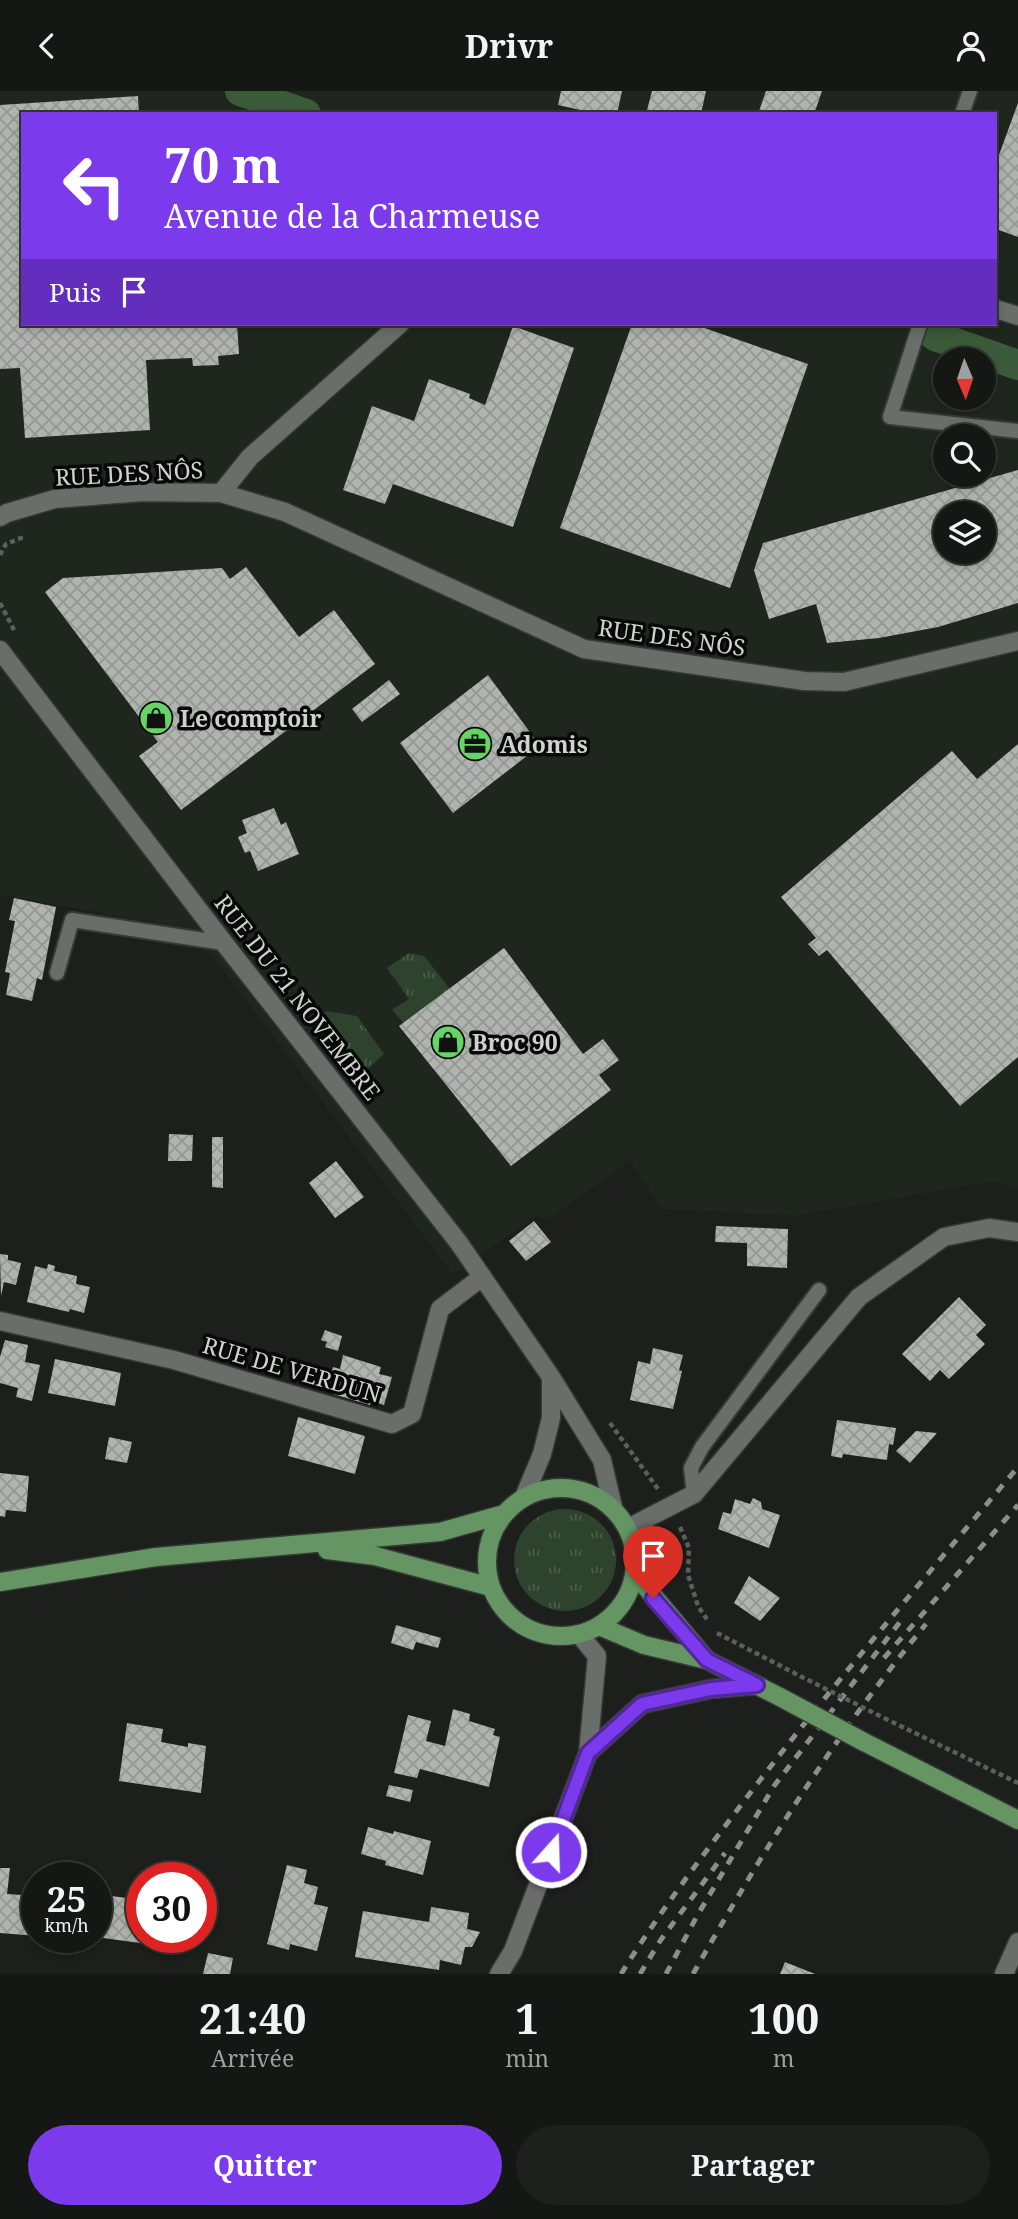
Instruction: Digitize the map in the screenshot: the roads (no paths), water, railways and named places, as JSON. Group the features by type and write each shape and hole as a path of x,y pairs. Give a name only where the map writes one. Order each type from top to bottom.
{"main road":[{"path":"551,1488 582,1490 613,1507 628,1528 636,1551 635,1574 620,1608 599,1626 579,1634 551,1636 522,1625 502,1608 491,1587 486,1562 489,1543 505,1514 524,1497 551,1488"},
{"path":"0,1582 156,1557 440,1532 505,1514"},
{"path":"296,1546 376,1556 491,1587"},
{"path":"635,1574 707,1660"},
{"path":"599,1626 644,1645 707,1660 1018,1819"}],"street":[{"path":"997,309 1018,316"},
{"name":"RUE DES NÔS","path":"221,493 250,457 398,326"},
{"name":"RUE DES NÔS","path":"0,517 55,499 142,492 221,493 285,512 584,649 804,681 844,682 1018,641"},
{"name":"RUE DU 21 NOVEMBRE","path":"0,650 224,943 459,1243 551,1377 602,1459 613,1507"},
{"path":"628,1528 694,1494 859,1297 944,1237 989,1228 1018,1232"},
{"name":"RUE DE VERDUN","path":"0,1321 174,1360 392,1424 412,1414 440,1309 482,1277"},
{"path":"524,1497 542,1454 551,1417 551,1377"},
{"path":"499,1974 513,1951 588,1753 597,1656 579,1634"},
{"path":"588,1753 642,1704 711,1689 757,1685"},
{"path":"1004,1974 1018,1942"}],"lane":[{"path":"963,112 970,91"},
{"path":"919,326 890,417 1018,431"},
{"path":"57,973 72,920 224,943"},
{"path":"694,1494 691,1468 702,1447 819,1290"}],"waterway":[{"path":"240,91 300,112"},
{"path":"935,336 1018,365"}],"railway":[{"path":"621,1974 678,1890 772,1765 1018,1467"},
{"path":"884,1658 1018,1505"},
{"path":"666,1974 774,1786 903,1618"},
{"path":"693,1974 746,1883 831,1750 926,1624"},
{"path":"640,1974 660,1941 725,1853"}],"place":[{"name":"Le comptoir","path":"156,718"},
{"name":"Adomis","path":"475,744"},
{"name":"Broc 90","path":"448,1042"}]}
